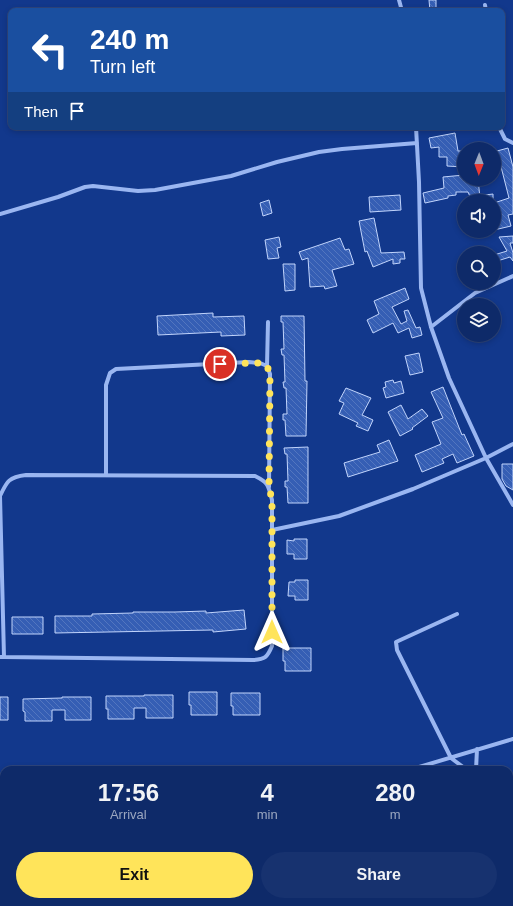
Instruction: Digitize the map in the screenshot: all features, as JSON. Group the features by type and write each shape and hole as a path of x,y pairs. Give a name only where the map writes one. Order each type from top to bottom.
{"street":[{"path":"416,130 421,288 431,327 449,378 486,458 513,505"},
{"path":"501,130 505,139 513,143"},
{"path":"0,214 58,197 85,187 93,186 138,191 155,190 231,176 276,162 319,152 417,143"},
{"path":"431,327 475,293 513,276"},
{"path":"268,322 267,366 270,374 269,487 272,500 272,646 268,654 264,659 252,660 2,657 0,496 6,483 14,476 255,476 264,481 269,487"},
{"path":"106,475 106,385 110,373 116,369 249,362 260,363 267,366"},
{"path":"272,530 339,516 413,489 486,458 513,444"},
{"path":"457,614 396,642 397,650 451,758 462,766"},
{"path":"423,766 513,739"},
{"path":"476,766 477,749"}],"building":[{"path":"429,0 436,0 436,8 430,8"},
{"path":"455,133 457,145 457,167 447,166 447,157 439,157 439,147 431,148 429,138"},
{"path":"508,148 513,167 513,214 508,215 511,226 501,228 501,201 509,198 501,167 501,150"},
{"path":"457,176 457,186 479,186 480,194 456,192 456,195 448,196 448,198 425,203 423,193 444,188 443,177"},
{"path":"400,195 401,210 370,212 369,197"},
{"path":"269,200 272,213 263,216 260,203"},
{"path":"374,218 381,253 404,252 405,259 400,259 400,263 393,264 393,259 373,267 367,251 365,252 359,221"},
{"path":"513,236 513,243 510,243 513,253 513,261 510,257 501,260 501,253 507,251 500,238"},
{"path":"279,237 281,247 277,248 279,258 268,259 265,240"},
{"path":"340,238 345,250 349,249 354,264 332,270 337,286 325,289 324,286 310,287 308,258 302,260 299,252"},
{"path":"283,264 295,264 295,290 285,291"},
{"path":"405,288 409,299 392,307 401,324 407,321 404,311 408,310 416,328 420,327 422,335 412,338 409,328 398,333 393,323 373,333 367,320 379,314 374,301"},
{"path":"213,313 213,317 244,316 245,335 221,336 221,332 158,335 157,316"},
{"path":"281,316 304,316 305,381 307,381 306,436 286,436 285,420 283,420 283,414 287,414 286,388 284,388 283,382 285,382 284,355 282,355 281,349 284,349 283,322 281,322"},
{"path":"419,353 423,372 410,375 405,356"},
{"path":"393,380 394,383 401,381 404,393 386,398 383,388 386,387 385,382"},
{"path":"443,387 462,435 464,434 474,456 457,463 453,454 442,459 444,463 422,472 415,455 441,444 432,422 443,418 431,392"},
{"path":"346,388 371,398 362,415 373,420 368,431 356,426 358,423 339,414 344,403 339,401"},
{"path":"401,405 408,419 422,409 428,416 412,428 413,429 400,436 388,412"},
{"path":"389,440 398,461 348,477 344,463 380,452 377,445"},
{"path":"308,447 308,503 288,503 287,487 285,487 285,481 288,481 287,454 285,454 284,448"},
{"path":"502,464 513,464 513,490 506,486 502,479"},
{"path":"294,539 307,539 307,559 294,559 294,554 287,554 287,540 294,541"},
{"path":"295,580 308,580 308,600 295,600 295,596 288,596 289,582 295,582"},
{"path":"244,610 246,629 213,632 213,630 55,633 55,616 92,616 92,614 133,612 206,611 206,613"},
{"path":"12,617 43,617 43,634 12,634"},
{"path":"283,648 311,648 311,671 285,671"},
{"path":"189,692 217,692 217,715 191,715"},
{"path":"231,693 260,693 260,715 233,715"},
{"path":"173,695 173,718 146,718 146,708 134,708 134,719 108,719 106,696"},
{"path":"0,697 8,697 8,720 0,720"},
{"path":"91,697 91,720 65,720 65,710 52,710 52,721 25,721 23,699"}],"route":[{"path":"220,364 249,362 260,363 267,366 270,374 269,487 272,500 272,632"}]}
